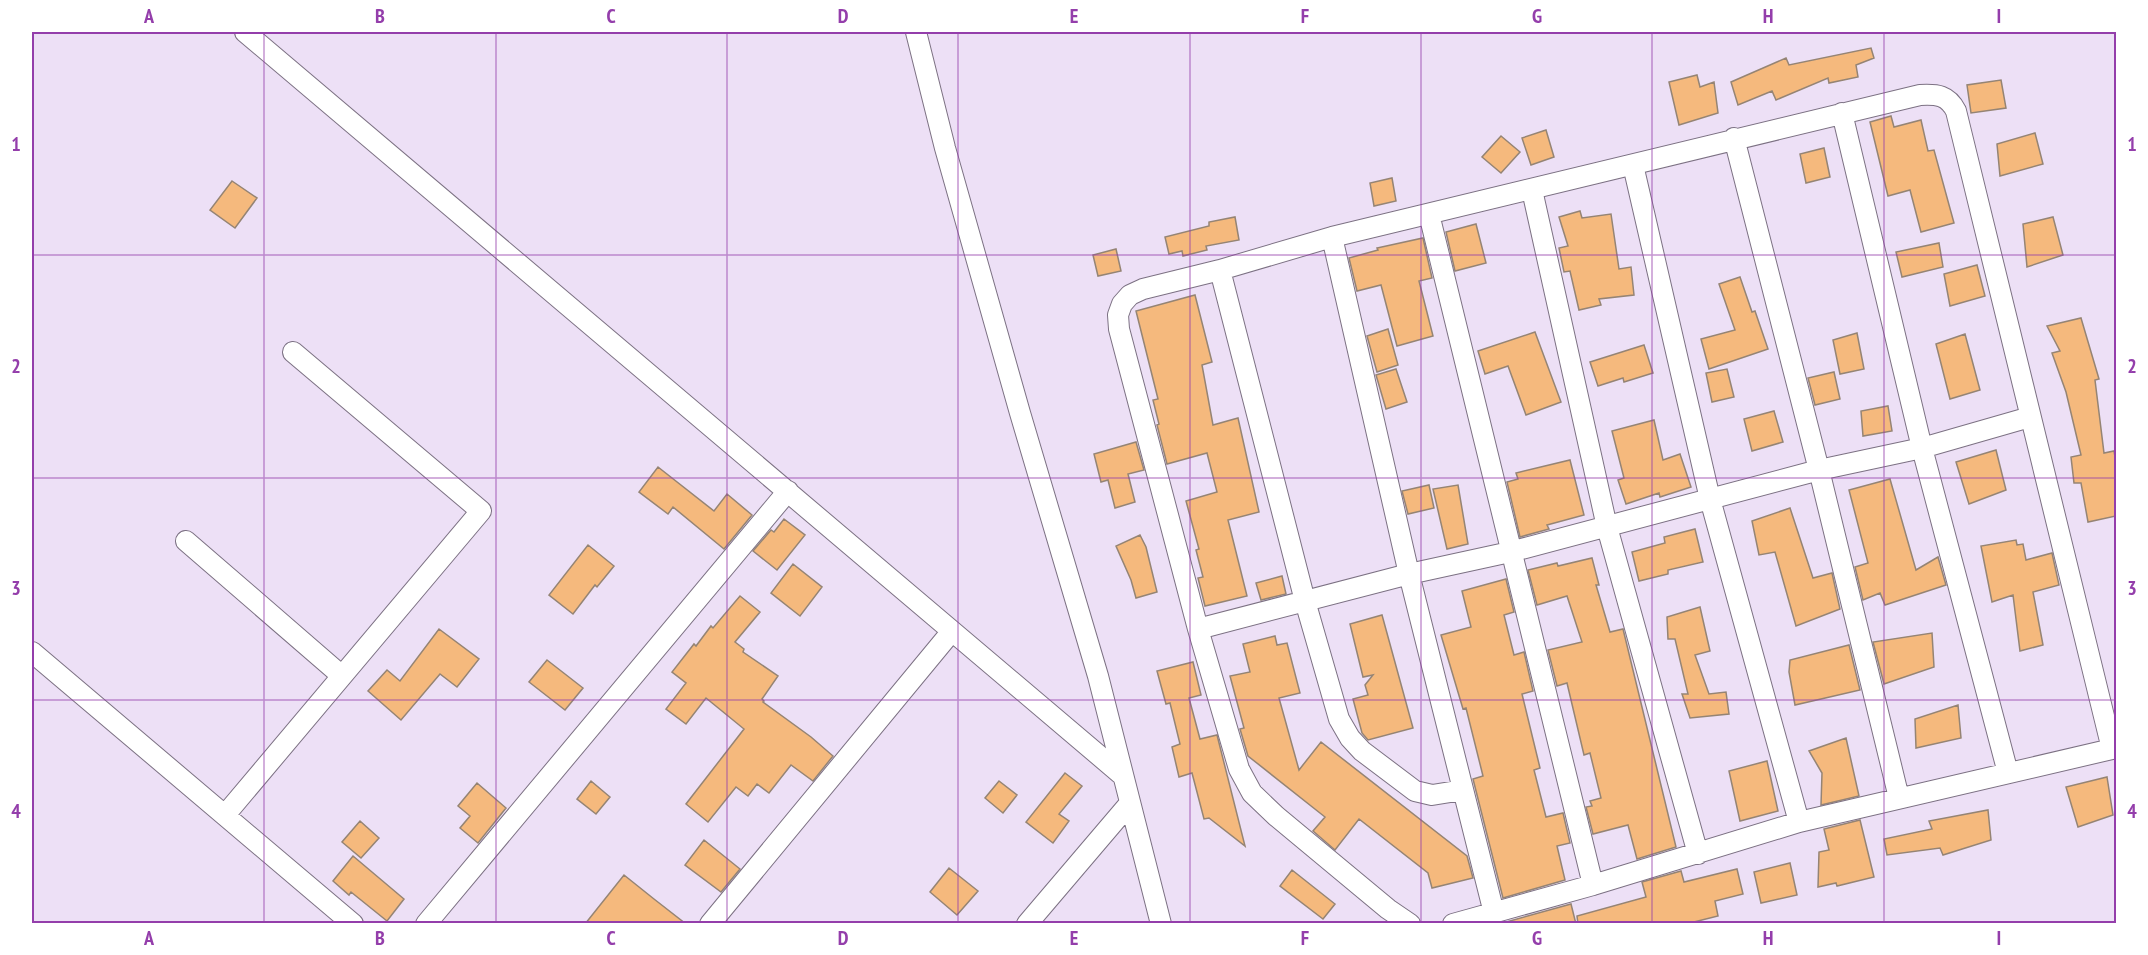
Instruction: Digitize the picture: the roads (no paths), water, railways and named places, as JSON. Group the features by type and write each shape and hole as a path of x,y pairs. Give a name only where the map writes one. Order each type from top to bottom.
{"street":[{"path":"245,32 1122,775"},
{"path":"916,32 945,148 1098,676 1161,924"},
{"path":"1410,924 1388,909 1276,816 1252,793 1239,769 1198,629 1119,329 1118,315 1122,304 1130,295 1143,289 1220,270 1332,237 1532,190 1734,138 1920,95 1936,94 1952,102 2114,757 2008,773 1799,822 1593,885 1453,924"},
{"path":"1842,114 1922,448 2008,773"},
{"path":"1734,138 1819,470 1899,798"},
{"path":"1633,165 1710,499 1799,822"},
{"path":"1532,190 1607,527 1698,854"},
{"path":"1429,214 1593,885"},
{"path":"1332,237 1409,574 1494,913"},
{"path":"1220,270 1305,601 1339,718 1350,738 1362,751 1415,791 1432,795 1463,789"},
{"path":"225,815 481,511 293,351"},
{"path":"1198,629 1409,574 1510,552 1819,470 1922,448 2030,417"},
{"path":"426,924 788,491"},
{"path":"186,542 342,676"},
{"path":"711,924 952,631"},
{"path":"32,652 353,924"},
{"path":"1027,924 1130,803"}]}
